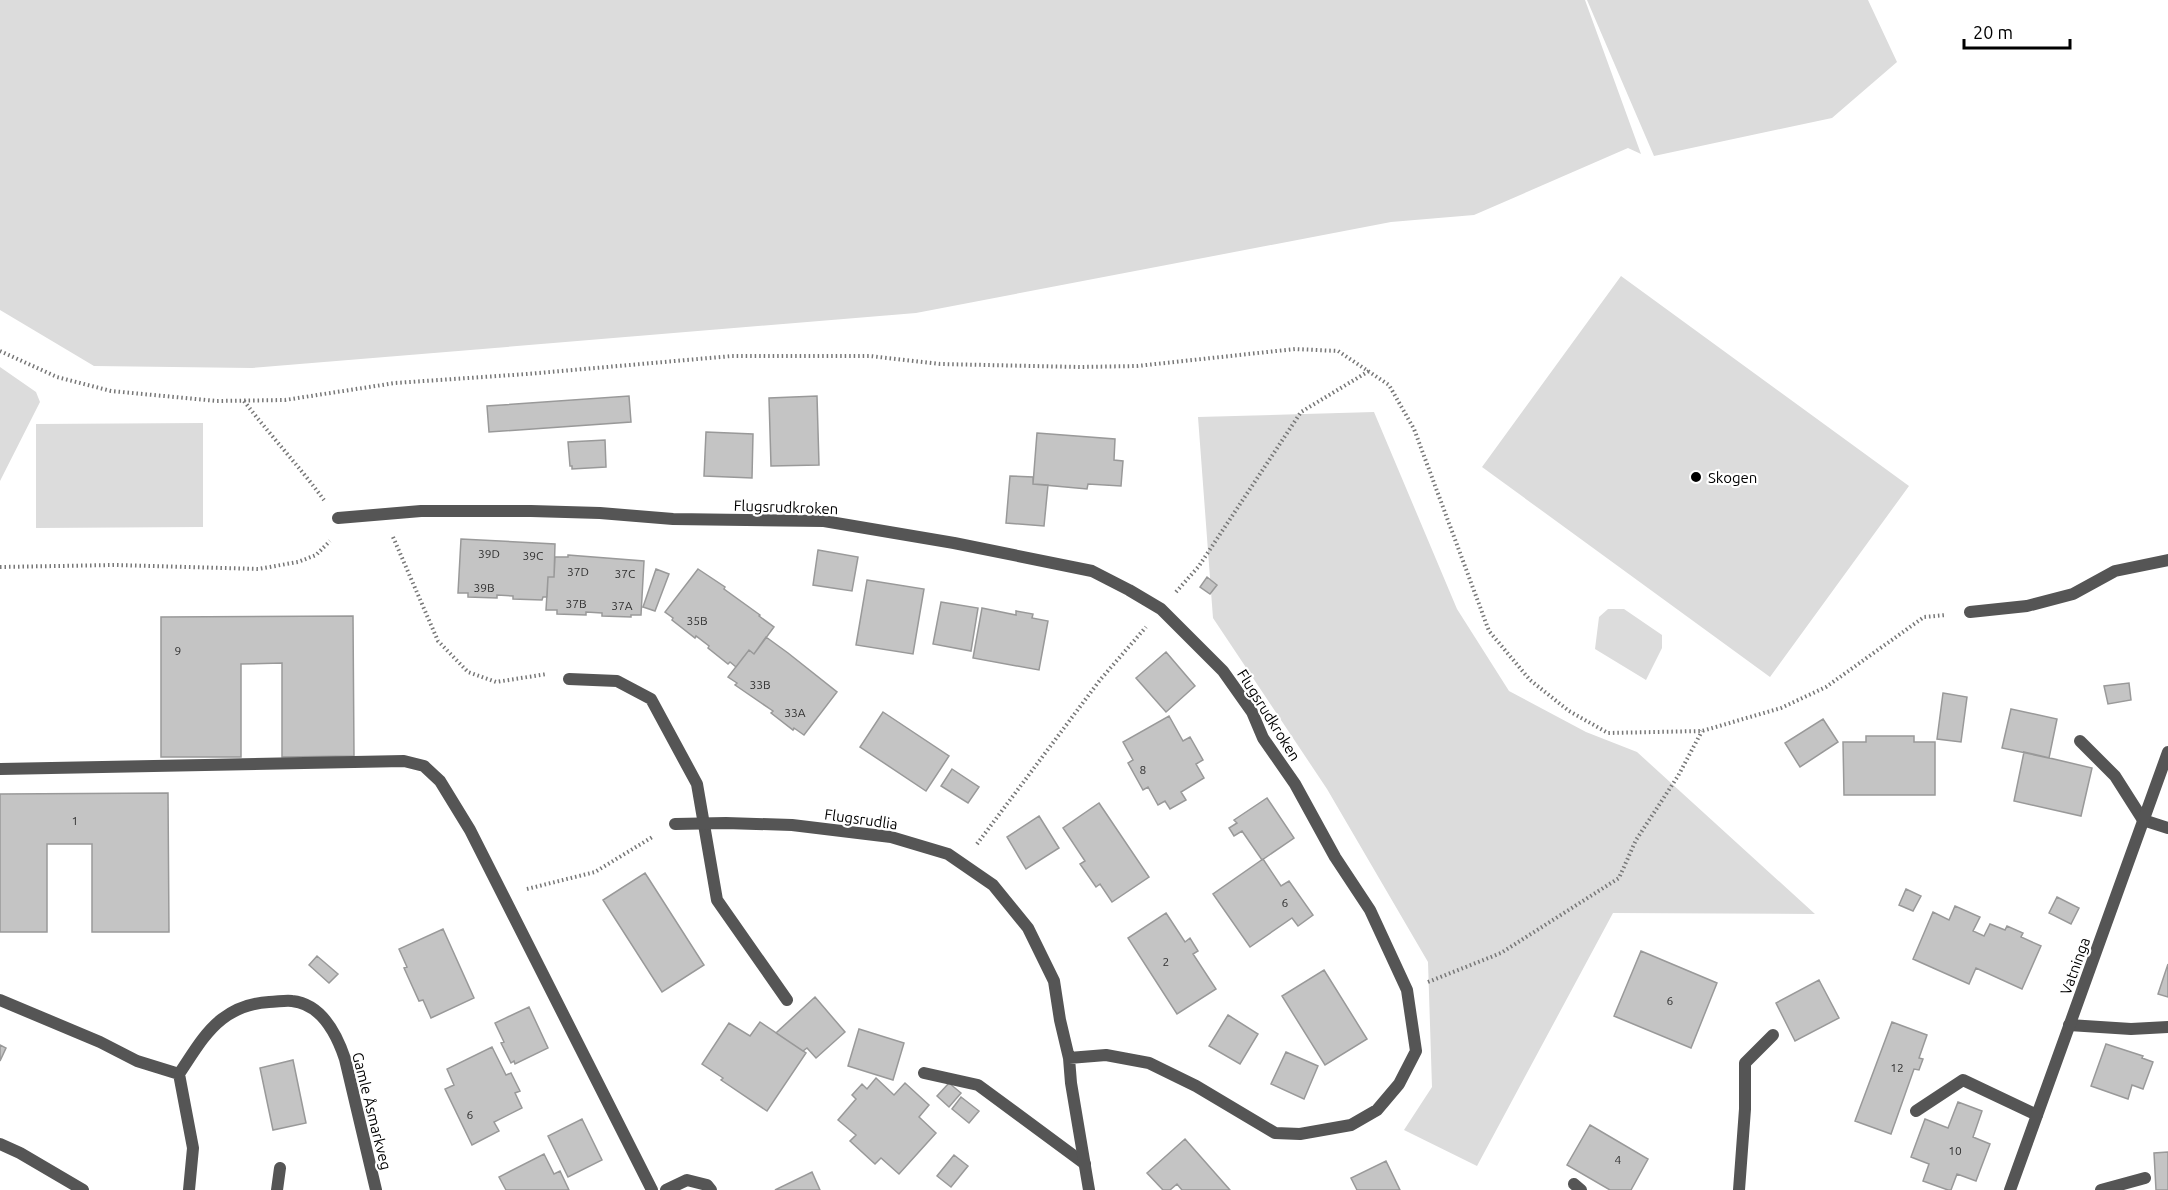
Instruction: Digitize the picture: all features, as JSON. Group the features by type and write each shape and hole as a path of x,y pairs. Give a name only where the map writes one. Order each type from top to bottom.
{"street":[{"name":"Flugsrudkroken","path":"338,518 421,511 531,511 600,513 673,519 824,521 954,543 1092,571 1161,609 1223,671 1252,712 1263,738 1295,784 1335,857 1370,910 1407,990 1416,1051 1400,1084 1377,1110 1351,1125 1300,1134 1275,1133 1196,1086 1149,1063 1106,1055 1069,1058"},
{"path":"1970,612 2036,604 2073,594 2115,571 2168,560"},
{"path":"569,679 617,681 651,699 697,784 702,824 717,900 788,1000"},
{"path":"2080,741 2115,776 2143,820 2168,828"},
{"name":"Vatninga","path":"2010,1190 2168,752"},
{"path":"0,769 404,761 424,766 441,781 470,830 652,1190"},
{"name":"Flugsrudlia","path":"675,824 792,825 891,837 948,854 993,885 1028,928 1054,981 1069,1058 1089,1190"},
{"path":"0,1000 100,1042 137,1061 179,1074 193,1148 189,1190"},
{"name":"Gamle Åsmarkveg","path":"179,1074 210,1029 224,1017 244,1007 259,1003 294,1001 310,1007 327,1020 342,1050 376,1190"},
{"path":"2069,1025 2131,1029 2168,1027"},
{"path":"1739,1190 1745,1108 1745,1063 1773,1035"},
{"path":"924,1073 978,1085 1085,1164"},
{"path":"1916,1111 1963,1080 2037,1115"},
{"path":"0,1144 20,1153 83,1190"},
{"path":"277,1190 280,1168"},
{"path":"2101,1190 2145,1178"},
{"path":"666,1190 687,1179 707,1185 711,1190"}],"path":[{"path":"0,351 57,377 111,392 217,401 285,400 395,383 527,375 732,356 870,356 940,363 1080,367 1137,366 1295,349 1338,351 1389,385 1414,429 1489,632 1530,680 1569,711 1608,733 1702,731 1781,708 1826,687 1924,617 1970,612"},
{"path":"0,567 115,565 258,569 298,562 316,555 331,540 338,518 297,464 243,400"},
{"path":"383,514 438,640 468,672 496,682 555,673 569,679"},
{"path":"1407,990 1501,953 1619,878 1636,840 1678,776 1702,731"},
{"path":"503,895 595,872 675,824"}],"shaded area":[{"path":"0,0 1585,0 1641,154 1628,148 1474,215 1391,222 916,313 252,368 94,366 0,310"},
{"path":"1587,0 1868,0 1897,62 1832,118 1654,156"},
{"name":"Skogen","path":"1621,276 1909,486 1770,677 1482,467"},
{"path":"0,367 36,392 40,402 0,481"},
{"path":"1374,412 1457,609 1509,691 1586,732 1637,752 1815,914 1613,913 1477,1166 1404,1130 1432,1087 1428,962 1327,789 1213,618 1198,417"},
{"path":"203,423 203,527 36,528 36,424"},
{"path":"1608,609 1624,609 1662,635 1662,648 1646,680 1595,649 1599,617"}],"building":[{"path":"629,396 631,422 489,432 487,406"},
{"path":"817,396 819,465 771,466 769,398"},
{"path":"706,432 753,434 752,478 704,476"},
{"path":"1037,433 1115,439 1114,460 1123,461 1121,486 1088,484 1087,489 1033,484"},
{"path":"605,440 606,467 572,469 568,442"},
{"path":"1010,476 1033,477 1033,484 1048,485 1044,526 1006,523"},
{"path":"461,539 555,544 554,577 548,577 547,597 543,597 542,600 513,599 513,596 497,595 497,598 468,597 468,593 458,593"},
{"path":"818,550 858,557 852,591 813,585"},
{"path":"568,555 644,561 641,615 602,616 602,613 586,612 586,615 557,614 557,610 546,610 548,577 554,577 555,557 568,557"},
{"path":"656,569 669,574 655,611 643,607"},
{"path":"698,569 725,587 724,589 774,627 754,654 749,650 736,667 730,662 728,664 665,612"},
{"path":"1207,577 1217,585 1210,594 1200,587"},
{"path":"867,580 924,589 913,654 856,645"},
{"path":"941,602 978,608 971,651 933,644"},
{"path":"982,608 1016,615 1016,611 1033,614 1032,618 1048,621 1039,670 973,658"},
{"path":"353,616 354,756 282,757 282,663 241,664 241,757 161,757 161,617"},
{"path":"766,637 837,692 804,735 794,728 793,730 771,713 773,711 735,685 737,683 728,677 749,650 754,654"},
{"path":"1166,652 1195,686 1166,712 1136,678"},
{"path":"2129,683 2131,700 2108,704 2104,686"},
{"path":"1943,693 1967,697 1961,742 1937,739"},
{"path":"2011,709 2057,719 2049,758 2002,748"},
{"path":"883,712 949,756 926,791 860,747"},
{"path":"1169,716 1183,741 1190,737 1203,760 1196,764 1204,778 1181,792 1186,800 1170,809 1165,801 1158,805 1148,787 1143,790 1128,763 1133,760 1123,742"},
{"path":"1823,719 1838,742 1800,767 1785,743"},
{"path":"1866,736 1914,736 1914,742 1935,742 1935,795 1844,795 1843,742 1866,742"},
{"path":"2024,752 2092,768 2081,816 2014,801"},
{"path":"952,769 979,787 968,803 941,786"},
{"path":"168,793 169,932 92,932 92,844 47,844 47,932 0,932 0,794"},
{"path":"1267,798 1294,838 1262,860 1242,831 1234,836 1229,828 1237,823 1234,820"},
{"path":"1099,803 1149,877 1112,902 1100,884 1096,887 1080,864 1085,861 1063,828"},
{"path":"1039,816 1059,848 1026,869 1007,837"},
{"path":"1263,859 1281,886 1289,881 1313,915 1298,926 1292,918 1250,947 1213,894"},
{"path":"645,873 704,965 662,992 603,900"},
{"path":"1906,889 1921,896 1913,911 1899,905"},
{"path":"2057,897 2079,908 2071,924 2049,913"},
{"path":"1955,906 1980,917 1973,931 1984,936 1990,924 2005,930 2007,926 2023,933 2021,937 2041,946 2022,989 1976,968 1969,984 1913,959 1933,912 1949,920"},
{"path":"1166,913 1185,942 1190,938 1198,951 1193,954 1216,989 1177,1014 1128,938"},
{"path":"443,929 474,998 431,1018 423,1000 419,1001 404,968 407,967 399,949"},
{"path":"1641,951 1717,983 1691,1048 1614,1016"},
{"path":"317,956 338,974 329,983 309,965"},
{"path":"2168,964 2168,997 2158,994"},
{"path":"1324,970 1367,1039 1325,1065 1282,996"},
{"path":"1819,980 1839,1018 1795,1041 1776,1003"},
{"path":"815,997 845,1032 816,1058 807,1048 803,1051 776,1033"},
{"path":"529,1007 548,1048 515,1064 514,1061 511,1063 501,1043 504,1042 495,1023"},
{"path":"1228,1015 1258,1034 1240,1064 1209,1046"},
{"path":"760,1022 806,1053 767,1111 721,1080 723,1078 702,1064 729,1023 750,1036"},
{"path":"1892,1022 1927,1035 1919,1058 1923,1059 1919,1070 1914,1069 1891,1134 1855,1121"},
{"path":"859,1029 904,1043 893,1080 848,1066"},
{"path":"2106,1044 2143,1056 2142,1058 2153,1062 2143,1089 2132,1085 2128,1099 2091,1086"},
{"path":"0,1045 6,1048 0,1061"},
{"path":"492,1047 506,1075 511,1073 520,1091 515,1093 522,1108 494,1122 499,1131 472,1145 445,1089 454,1085 447,1069"},
{"path":"1286,1052 1318,1066 1304,1099 1271,1084"},
{"path":"293,1060 306,1123 273,1130 260,1068"},
{"path":"876,1078 894,1095 905,1083 929,1105 919,1117 936,1133 899,1174 881,1158 875,1164 850,1141 856,1135 838,1120 856,1099 852,1095 862,1084 867,1089"},
{"path":"949,1083 961,1093 949,1107 937,1096"},
{"path":"961,1097 979,1111 969,1123 952,1109"},
{"path":"1958,1102 1982,1111 1973,1137 1990,1144 1976,1181 1957,1174 1951,1190 1948,1190 1923,1181 1929,1164 1911,1157 1925,1119 1948,1128"},
{"path":"582,1119 602,1160 568,1177 548,1136"},
{"path":"1590,1125 1648,1159 1631,1190 1610,1190 1567,1165"},
{"path":"1185,1139 1230,1190 1182,1190 1177,1184 1170,1190 1163,1190 1147,1173"},
{"path":"2168,1152 2168,1190 2156,1190 2154,1153"},
{"path":"544,1154 554,1174 560,1171 569,1190 506,1190 499,1177"},
{"path":"954,1155 968,1166 951,1187 937,1176"},
{"path":"1386,1161 1400,1190 1357,1190 1351,1178"},
{"path":"812,1172 820,1190 775,1190"}],"place":[{"name":"Skogen","path":"1696,477"}]}
